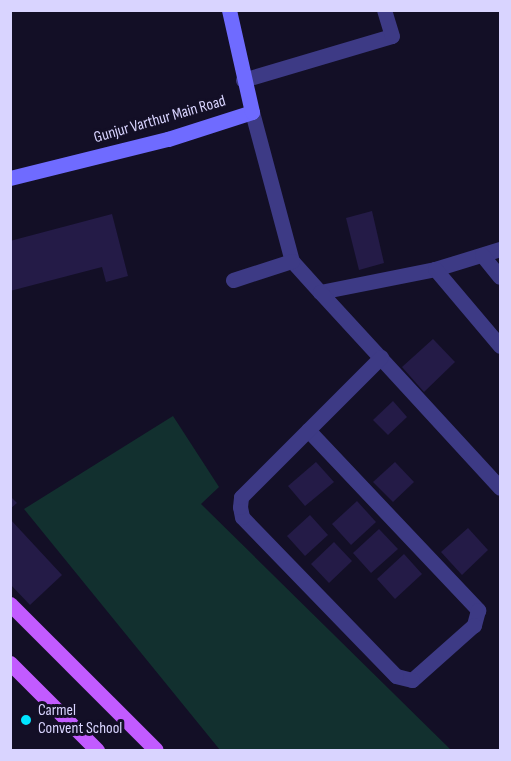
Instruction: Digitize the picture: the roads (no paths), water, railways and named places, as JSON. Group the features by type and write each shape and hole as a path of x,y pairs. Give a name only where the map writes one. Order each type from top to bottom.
{"main road":[{"name":"Gunjur Varthur Main Road","path":"10,178 168,139 252,112 229,10"},
{"path":"10,604 156,750"},
{"path":"10,663 97,750"}],"street":[{"path":"243,80 392,36 384,10"},
{"path":"252,112 292,261 501,489"},
{"path":"320,292 435,269 501,249"},
{"path":"482,255 501,277"},
{"path":"233,280 292,261"},
{"path":"435,269 501,345"},
{"path":"308,430 478,610 474,625 412,680 396,676 242,517 241,497 308,430 381,357"}],"place":[{"name":"Carmel Convent School","path":"26,720"}]}
